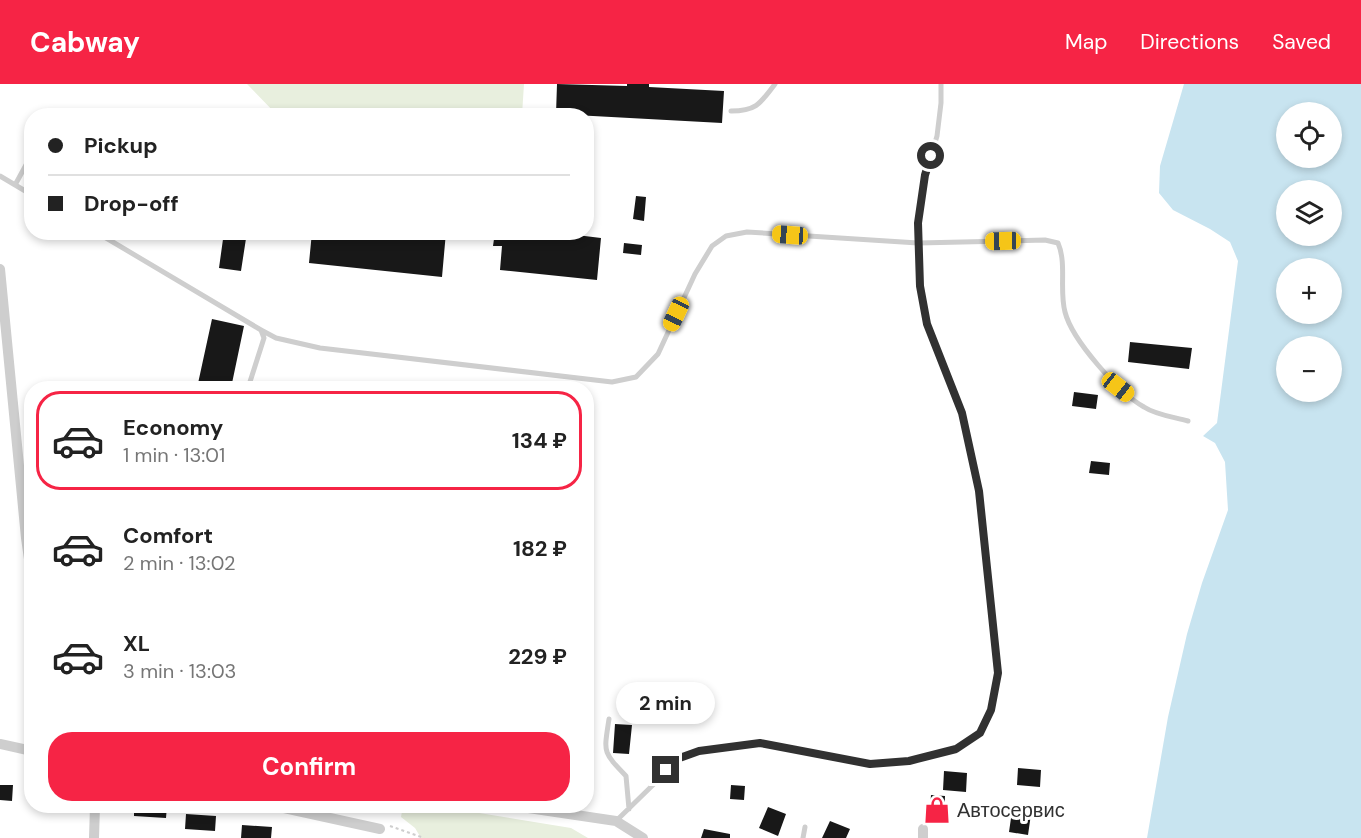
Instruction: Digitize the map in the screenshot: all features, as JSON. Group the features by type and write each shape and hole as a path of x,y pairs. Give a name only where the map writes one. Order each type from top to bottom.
{"street":[{"path":"0,270 24,517"},
{"path":"0,744 24,749"},
{"path":"94,838 95,813"},
{"path":"307,813 380,829"},
{"path":"562,813 616,821 644,838"}],"lane":[{"path":"730,111 754,108 762,102 775,84"},
{"path":"616,821 674,760 699,751 760,743 870,764 909,761 956,749 980,733 991,710 998,673 979,491 962,413 927,324 920,286 918,223 925,175 937,136 941,84"},
{"path":"15,185 24,169"},
{"path":"0,176 24,190"},
{"path":"109,240 276,338 320,348 612,382 636,377 658,354 695,274 712,246 726,236 747,232 918,243 1045,240 1058,243 1062,252 1062,295 1065,314 1079,341 1118,387 1145,408 1188,422"},
{"path":"250,381 264,338 261,330"},
{"path":"609,719 606,754 626,776 629,809"},
{"path":"803,838 805,827"}],"path":[{"path":"380,829 390,826 424,838"}],"green space":[{"path":"247,84 524,84 522,108 270,108"},
{"path":"402,813 479,813 571,828 588,838 421,838 415,828 401,817"}],"water":[{"path":"1184,84 1361,84 1361,838 1147,838 1168,717 1187,634 1228,510 1225,462 1215,443 1203,436 1217,423 1238,261 1230,242 1173,210 1159,193 1160,166"}],"building":[{"path":"557,84 627,86 627,84 649,84 649,87 724,91 722,123 594,116 594,108 556,108"},
{"path":"636,196 646,197 644,221 633,219"},
{"path":"594,237 601,238 597,280 500,270 502,246 493,246 494,240 594,240"},
{"path":"223,240 246,240 241,271 219,268"},
{"path":"311,240 445,240 442,277 309,263"},
{"path":"624,243 642,245 641,255 623,253"},
{"path":"212,319 244,326 232,381 199,381"},
{"path":"1130,342 1192,348 1189,369 1128,362"},
{"path":"1074,392 1098,395 1096,409 1072,406"},
{"path":"1091,461 1110,463 1109,475 1089,473"},
{"path":"615,724 632,725 629,754 613,753"},
{"path":"1018,768 1041,770 1040,787 1017,785"},
{"path":"944,771 967,773 966,792 943,790"},
{"path":"0,785 13,785 12,801 0,800"},
{"path":"731,785 745,786 744,800 730,799"},
{"name":"Автосервис","path":"931,795 945,796 944,825 929,824"},
{"path":"1013,804 1032,807 1028,835 1009,832"},
{"path":"768,807 786,814 778,836 759,828"},
{"path":"134,813 166,813 166,818 134,816"},
{"path":"186,814 216,816 215,831 185,829"},
{"path":"830,821 850,829 846,838 822,838"},
{"path":"242,825 272,827 271,838 241,838"},
{"path":"704,829 730,834 730,838 701,838"}],"place":[{"name":"Автосервис","path":"937,810"}],"route":[{"path":"666,770 674,760 699,751 760,743 870,764 909,761 956,749 980,733 991,710 998,673 979,491 962,413 927,324 920,286 918,223 925,175 931,156"}]}
